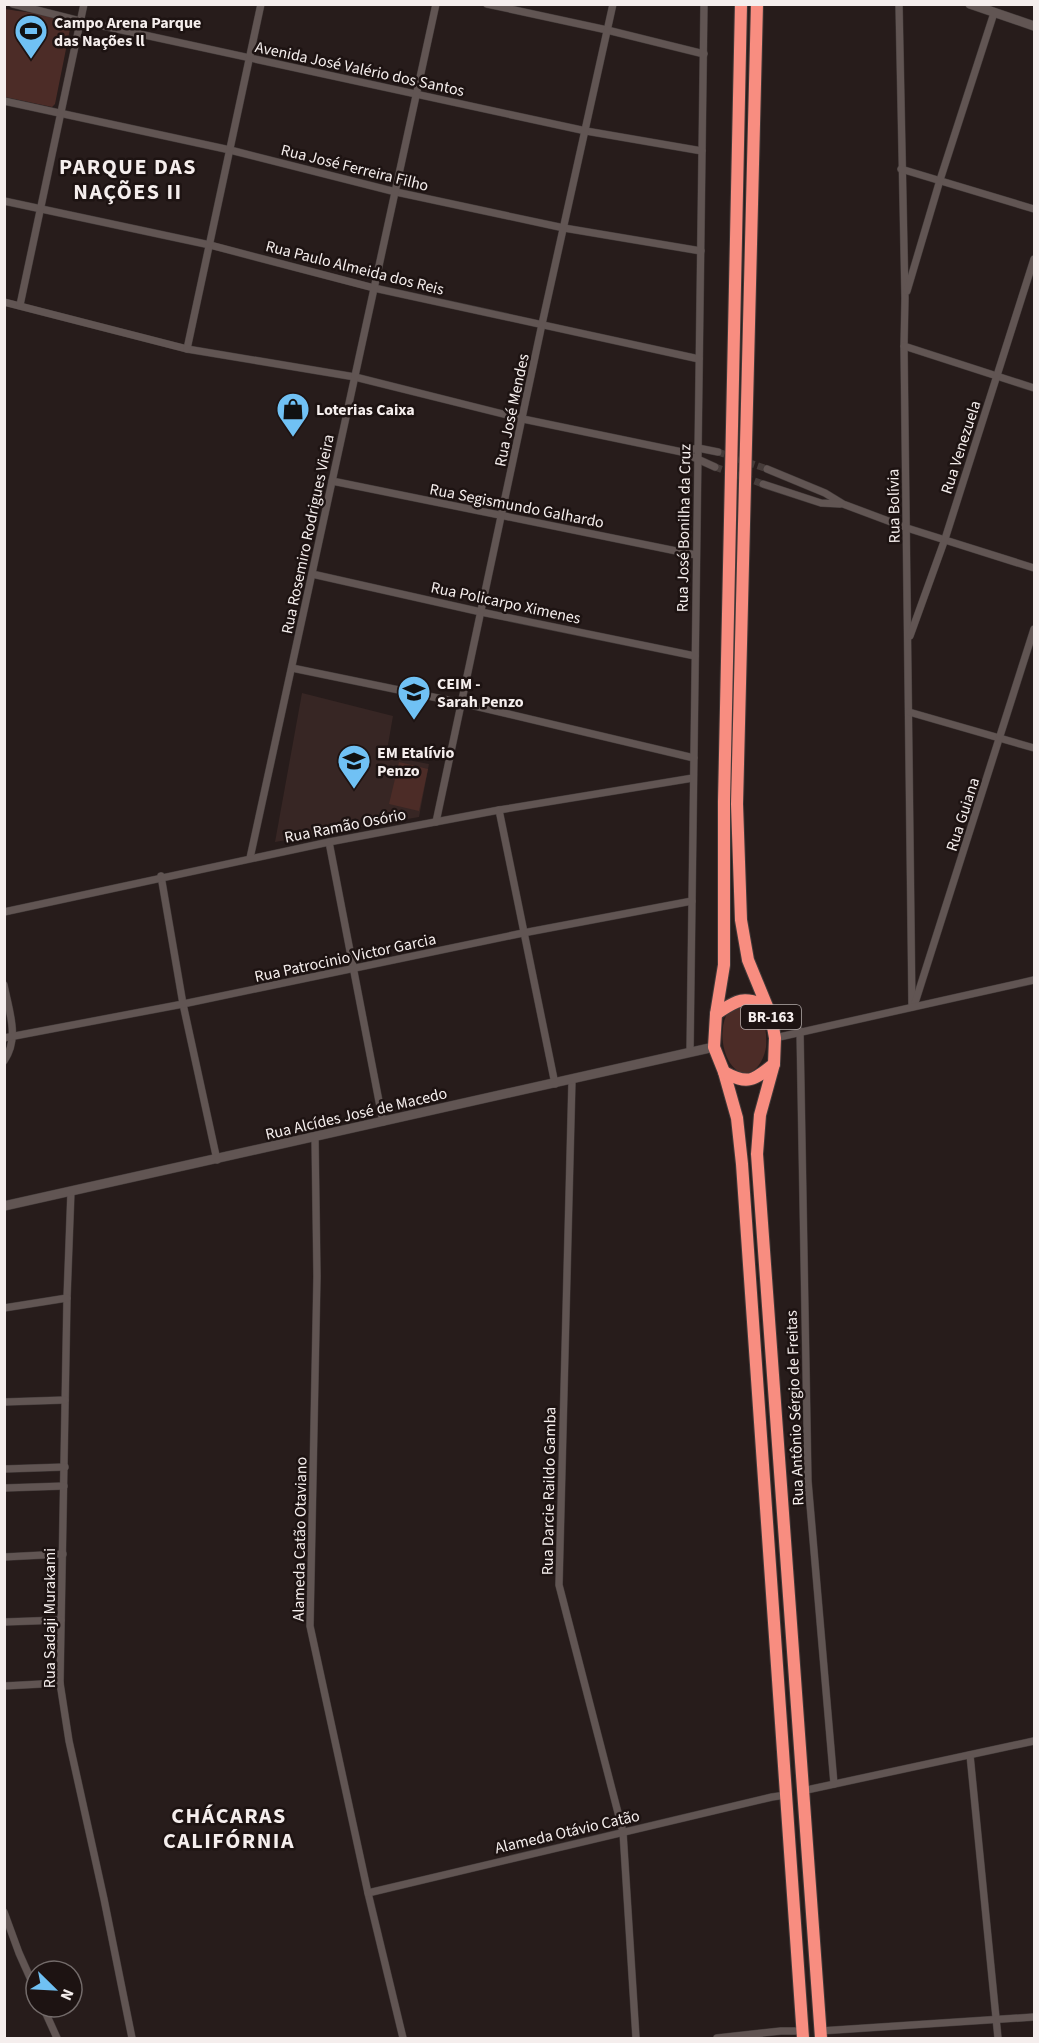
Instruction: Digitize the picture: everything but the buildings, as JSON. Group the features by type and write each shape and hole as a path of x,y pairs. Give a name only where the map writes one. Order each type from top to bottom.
{"highway":[{"name":"BR-163","path":"741,4 724,802 724,964 716,1014 714,1047 724,1072 737,1118 742,1164 803,2035"},
{"name":"BR-163","path":"757,4 737,804 741,920 748,960 771,1016 775,1038 774,1064 760,1115 757,1154 820,2035"},
{"path":"716,1014 737,1000 753,1000 766,1006"},
{"path":"724,1072 738,1080 749,1081 774,1064"}],"street":[{"name":"Avenida José Valério dos Santos","path":"14,4 80,21 586,131 702,151"},
{"path":"20,305 84,4"},
{"path":"187,349 261,4"},
{"name":"Rua Rosemiro Rodrigues Vieira","path":"250,858 436,4"},
{"path":"488,4 704,54"},
{"name":"Rua José Mendes","path":"436,822 613,4"},
{"name":"Rua José Bonilha da Cruz","path":"690,1052 704,4"},
{"name":"Rua Bolívia","path":"899,4 905,297 913,1006"},
{"path":"970,4 1035,26"},
{"path":"905,297 994,13"},
{"name":"Rua José Ferreira Filho","path":"4,101 230,150 396,192 564,228 701,251"},
{"path":"901,169 1035,209"},
{"name":"Rua Paulo Almeida dos Reis","path":"4,201 210,245 374,288 699,359"},
{"name":"Rua Venezuela","path":"908,642 945,539 1035,260"},
{"path":"4,302 187,349 355,377 523,419 682,452 714,467"},
{"path":"904,346 1035,388"},
{"path":"682,452 698,448 718,452"},
{"path":"767,469 825,493 843,504 907,528 1035,568"},
{"name":"Rua Segismundo Galhardo","path":"332,481 696,555"},
{"path":"763,484 821,503 843,504"},
{"name":"Rua Policarpo Ximenes","path":"312,574 695,656"},
{"name":"Rua Guiana","path":"913,1006 1035,629"},
{"path":"292,668 462,703 694,758"},
{"path":"909,711 1035,748"},
{"name":"Rua Ramão Osório","path":"4,912 161,876 329,842 499,810 693,778"},
{"path":"499,810 555,1084"},
{"path":"329,842 383,1122"},
{"path":"161,876 183,1004 217,1160"},
{"name":"Rua Patrocinio Victor Garcia","path":"4,1038 692,901"},
{"path":"775,1038 1035,980"},
{"path":"4,985 14,1036 11,1051 4,1061"},
{"name":"Rua Antônio Sérgio de Freitas","path":"800,1031 808,1481 834,1784"},
{"name":"Rua Alcídes José de Macedo","path":"4,1206 714,1047"},
{"name":"Rua Darcie Raildo Gamba","path":"572,1080 559,1585 623,1832 636,2038"},
{"name":"Alameda Catão Otaviano","path":"315,1137 317,1276 310,1626 368,1893 403,2038"},
{"name":"Rua Sadaji Murakami","path":"71,1191 60,1683 69,1741 132,2038"},
{"path":"4,1308 67,1298"},
{"path":"4,1402 65,1400"},
{"path":"4,1469 64,1467"},
{"path":"4,1488 64,1485"},
{"path":"4,1557 63,1554"},
{"path":"4,1622 61,1620"},
{"path":"4,1686 60,1683"},
{"path":"802,1791 1035,1742"},
{"path":"970,1755 998,2038"},
{"name":"Alameda Otávio Catão","path":"368,1893 786,1795"},
{"path":"4,1912 24,1964"},
{"path":"820,2035 996,2018 1035,2017"},
{"path":"48,2019 57,2038"},
{"path":"717,2038 781,2031 803,2035"}],"shaded area":[{"name":"Campo Arena Parque das Nações ll","path":"5,9 49,16 71,24 55,104 52,107 5,97"},
{"name":"EM Etalívio Penzo","path":"302,693 393,716 386,756 429,764 419,817 275,842"},
{"path":"399,762 428,769 419,811 389,804"},
{"path":"736,1003 756,1007 762,1016 766,1031 766,1047 761,1061 758,1067 748,1073 736,1070 726,1056 724,1048 722,1031 726,1015"}],"tunnel":[{"path":"718,452 767,469"},
{"path":"715,467 763,484"}],"place":[{"name":"Campo Arena Parque das Nações ll","path":"31,60"},
{"name":"Loterias Caixa","path":"293,438"},
{"name":"CEIM - Sarah Penzo","path":"414,721"},
{"name":"EM Etalívio Penzo","path":"354,790"}],"district":[{"name":"PARQUE DAS NAÇÕES II","path":"128,178"},
{"name":"CHÁCARAS CALIFÓRNIA","path":"229,1828"}]}
